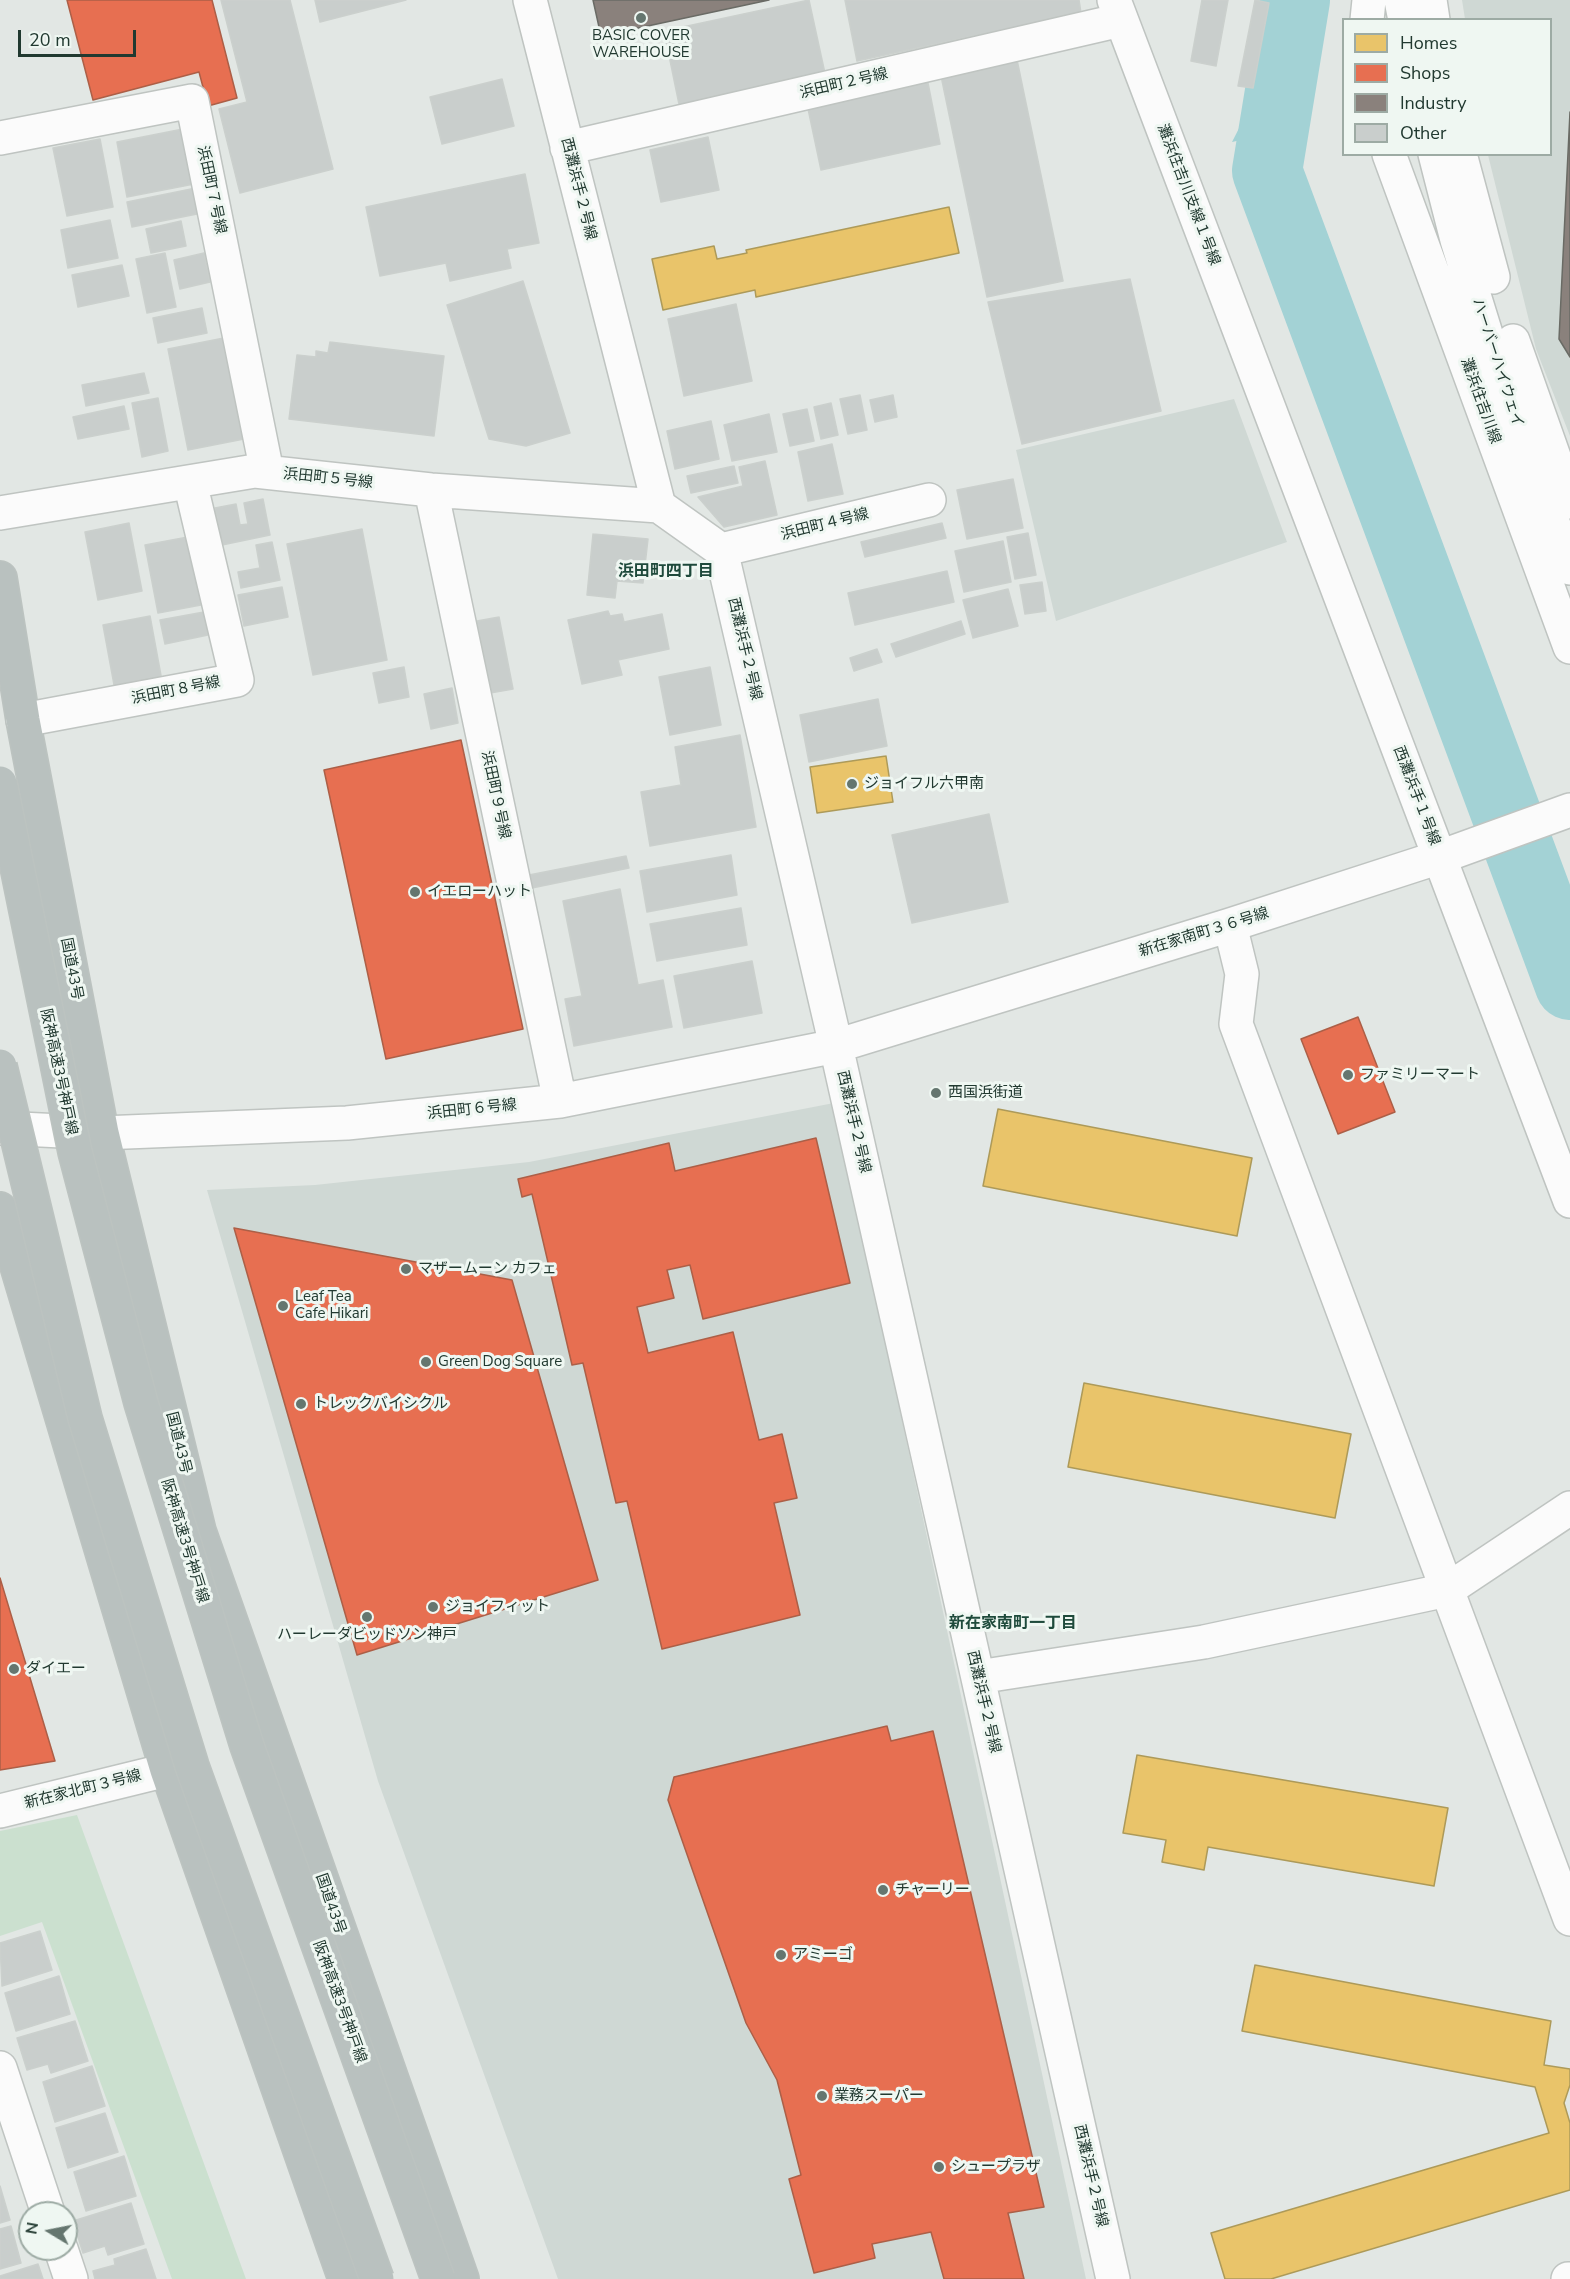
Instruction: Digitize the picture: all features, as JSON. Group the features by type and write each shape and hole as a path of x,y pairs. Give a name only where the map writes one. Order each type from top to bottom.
{"highway":[{"name":"国道43号","path":"0,578 23,720 102,1133 199,1531 462,2279"},
{"name":"阪神高速3号神戸線","path":"0,783 75,1152 141,1403 247,1746 438,2279"},
{"path":"0,1066 85,1419 182,1733 377,2279"},
{"path":"0,1209 167,1770 345,2279"}],"street":[{"name":"西灘浜手２号線","path":"530,0 659,506"},
{"path":"1367,18 1369,0"},
{"path":"1401,0 1405,18"},
{"path":"1430,0 1433,18"},
{"name":"浜田町２号線","path":"567,148 1118,10"},
{"name":"灘浜住吉川支線１号線","path":"1118,10 1262,391"},
{"name":"浜田町７号線","path":"0,138 192,101 267,472"},
{"name":"灘浜住吉川線","path":"1390,156 1570,647"},
{"name":"ハーバーハイウェイ","path":"1436,156 1457,240 1504,392 1570,568"},
{"name":"ハーバーハイウェイ","path":"1460,156 1482,242 1525,382 1570,502"},
{"name":"西灘浜手１号線","path":"1262,391 1570,1201"},
{"name":"浜田町５号線","path":"0,513 255,471 431,490 659,506"},
{"name":"浜田町８号線","path":"23,720 237,680 190,482"},
{"name":"浜田町９号線","path":"431,490 560,1101"},
{"name":"浜田町４号線","path":"721,550 929,500"},
{"path":"659,506 721,550"},
{"name":"西灘浜手２号線","path":"721,550 836,1046 1113,2279"},
{"name":"新在家南町３６号線","path":"836,1046 1230,925 1440,857 1570,810"},
{"path":"1230,925 1242,974 1236,1024 1570,1919"},
{"name":"浜田町６号線","path":"0,1128 102,1133 347,1123 560,1101 836,1046"},
{"path":"978,1677 1204,1642 1447,1590 1570,1508"},
{"name":"新在家北町３号線","path":"0,1811 167,1770"},
{"path":"0,2068 44,2201"},
{"path":"65,2261 71,2279"}],"shaded area":[{"path":"1462,0 1570,0 1570,436 1536,349 1488,156 1552,156 1552,18 1465,18"},
{"path":"1234,399 1287,542 1056,621 1016,450"},
{"path":"834,1103 1086,2279 558,2279 378,1781 207,1190 315,1185 529,1162"}],"green space":[{"path":"77,1815 246,2279 172,2279 42,1922 0,1936 0,1831"}],"water":[{"path":"1273,0 1327,0 1300,127 1232,142 1253,101"}],"building: Homes":[{"path":"949,207 959,253 756,297 755,290 663,310 652,259 714,246 717,259 747,253 746,250"},
{"name":"ジョイフル六甲南","path":"886,756 893,802 817,813 810,767"},
{"path":"998,1109 1252,1158 1237,1236 983,1186"},
{"path":"1084,1383 1351,1434 1335,1518 1068,1467"},
{"path":"1137,1755 1448,1808 1434,1886 1208,1847 1204,1870 1162,1862 1166,1840 1123,1833"},
{"path":"1255,1965 1551,2021 1544,2065 1570,2069 1570,2085 1564,2103 1570,2123 1570,2190 1271,2279 1225,2279 1211,2233 1549,2133 1535,2087 1242,2031"}],"building: Shops":[{"path":"67,0 212,0 237,98 208,106 199,72 93,100"},
{"path":"461,740 523,1029 386,1059 324,770"},
{"name":"ファミリーマート","path":"1358,1017 1395,1112 1338,1134 1301,1039"},
{"path":"816,1138 850,1283 703,1319 690,1265 667,1270 674,1298 637,1307 648,1353 733,1332 759,1440 782,1434 797,1498 774,1503 800,1615 662,1649 627,1501 616,1503 583,1363 572,1365 532,1194 522,1197 518,1179 669,1143 675,1171"},
{"path":"234,1228 512,1280 598,1580 357,1655"},
{"name":"ダイエー","path":"0,1578 55,1761 0,1770"},
{"path":"887,1726 891,1741 933,1731 1044,2207 1008,2213 1024,2279 944,2279 931,2232 872,2244 875,2258 814,2273 789,2179 801,2175 777,2080 746,2023 668,1800 674,1777"}],"building: Industry":[{"name":"BASIC COVER WAREHOUSE","path":"593,0 769,0 601,36"},
{"path":"1570,112 1570,357 1559,339"}],"building: Other":[{"path":"221,0 290,0 333,169 240,193 219,109 247,102"},
{"path":"315,0 406,0 320,22"},
{"path":"809,0 826,78 680,109 664,31"},
{"path":"845,0 1079,0 1081,13 857,61"},
{"path":"1202,0 1228,0 1216,66 1191,61"},
{"path":"1255,0 1269,3 1253,88 1238,86"},
{"path":"1016,55 1063,281 987,297 940,71"},
{"path":"927,78 940,144 821,170 807,104"},
{"path":"502,79 514,126 442,144 430,97"},
{"path":"183,129 194,184 127,197 117,142"},
{"path":"708,137 719,190 661,202 650,150"},
{"path":"100,139 113,207 67,216 53,148"},
{"path":"525,174 539,243 507,249 511,268 450,281 446,263 380,276 366,207"},
{"path":"196,188 202,213 132,227 127,202"},
{"path":"110,220 118,258 68,268 61,230"},
{"path":"181,221 186,246 151,253 146,229"},
{"path":"165,253 176,307 147,313 136,259"},
{"path":"204,253 210,282 180,289 174,260"},
{"path":"122,265 129,296 78,307 72,275"},
{"path":"1130,279 1161,411 1022,444 988,302"},
{"path":"523,281 570,433 526,446 489,439 447,305"},
{"path":"736,304 752,381 684,396 668,319"},
{"path":"202,308 207,333 158,343 153,318"},
{"path":"229,337 249,438 188,450 168,349"},
{"path":"330,342 444,356 434,436 289,419 297,355 316,357 316,351 328,353"},
{"path":"144,373 149,393 86,406 82,385"},
{"path":"860,395 867,430 848,434 840,399"},
{"path":"893,395 897,417 875,422 870,400"},
{"path":"158,398 168,451 142,457 132,403"},
{"path":"831,403 838,435 821,439 814,407"},
{"path":"124,406 129,429 78,439 73,417"},
{"path":"807,409 814,441 790,446 783,414"},
{"path":"769,414 777,452 732,461 724,425"},
{"path":"711,421 719,459 675,469 667,431"},
{"path":"832,444 843,494 808,501 798,452"},
{"path":"765,461 777,515 724,527 698,497 743,486 739,467"},
{"path":"734,466 738,483 691,493 687,476"},
{"path":"1013,479 1023,528 967,539 957,490"},
{"path":"263,499 270,535 222,545 215,508 236,504 240,525 248,524 244,503"},
{"path":"129,523 142,591 98,600 85,532"},
{"path":"942,523 946,538 865,557 861,542"},
{"path":"362,529 387,660 313,675 287,544"},
{"path":"1028,533 1036,575 1015,579 1007,537"},
{"path":"593,534 648,539 643,583 617,581 615,598 587,595"},
{"path":"188,537 201,605 158,613 145,545"},
{"path":"1003,541 1011,582 964,592 955,551"},
{"path":"272,542 280,580 241,588 238,572 260,568 256,545"},
{"path":"947,571 954,602 855,625 848,593"},
{"path":"1042,582 1046,611 1025,614 1020,585"},
{"path":"282,587 288,617 244,626 238,595"},
{"path":"1008,589 1018,626 973,638 963,600"},
{"path":"608,611 610,616 622,614 624,622 662,614 669,649 618,660 622,675 582,684 568,620"},
{"path":"204,612 208,635 165,644 160,620"},
{"path":"150,616 162,681 115,690 103,625"},
{"path":"499,617 513,689 490,693 477,621"},
{"path":"961,621 965,634 896,657 891,644"},
{"path":"877,649 882,662 854,671 850,658"},
{"path":"404,667 409,697 379,703 373,673"},
{"path":"710,667 721,725 670,735 659,677"},
{"path":"452,688 458,723 431,729 424,694"},
{"path":"878,699 887,746 809,762 800,715"},
{"path":"740,735 756,827 650,846 641,792 681,785 675,747"},
{"path":"989,814 1008,902 912,923 892,835"},
{"path":"731,855 737,895 647,912 640,871"},
{"path":"626,856 629,868 532,888 529,875"},
{"path":"620,889 638,985 663,980 672,1027 574,1046 565,999 582,996 563,901"},
{"path":"741,908 747,945 657,961 650,924"},
{"path":"752,961 762,1013 684,1028 674,976"},
{"path":"40,1931 52,1970 2,1986 0,1943"},
{"path":"59,1976 70,2014 16,2031 5,1993"},
{"path":"75,2021 88,2061 51,2073 48,2064 27,2070 17,2038"},
{"path":"92,2066 105,2106 55,2122 43,2082"},
{"path":"105,2113 118,2152 68,2168 56,2128"},
{"path":"124,2156 136,2196 86,2211 74,2172"},
{"path":"0,2186 10,2220 0,2223"},
{"path":"131,2203 144,2244 108,2255 105,2246 83,2253 78,2237 78,2219"},
{"path":"11,2226 18,2261 21,2263 0,2269 0,2229"},
{"path":"146,2249 156,2279 95,2279 93,2271 115,2265 114,2259"},
{"path":"38,2264 43,2279 0,2279 0,2276"}],"waterway":[{"path":"1295,0 1267,171 1570,985"}],"place":[{"name":"BASIC COVER WAREHOUSE","path":"641,18"},
{"name":"ジョイフル六甲南","path":"852,784"},
{"name":"イエローハット","path":"415,892"},
{"name":"ファミリーマート","path":"1348,1075"},
{"name":"西国浜街道","path":"936,1093"},
{"name":"マザームーン カフェ","path":"406,1269"},
{"name":"Leaf Tea Cafe Hikari","path":"283,1306"},
{"name":"Green Dog Square","path":"426,1362"},
{"name":"トレックバイシクル","path":"301,1404"},
{"name":"ジョイフィット","path":"433,1607"},
{"name":"ハーレーダビッドソン神戸","path":"367,1617"},
{"name":"ダイエー","path":"14,1669"},
{"name":"チャーリー","path":"883,1890"},
{"name":"アミーゴ","path":"781,1955"},
{"name":"業務スーパー","path":"822,2096"},
{"name":"シュープラザ","path":"939,2167"}],"district":[{"name":"浜田町四丁目","path":"666,572"},
{"name":"新在家南町一丁目","path":"1013,1624"}]}
